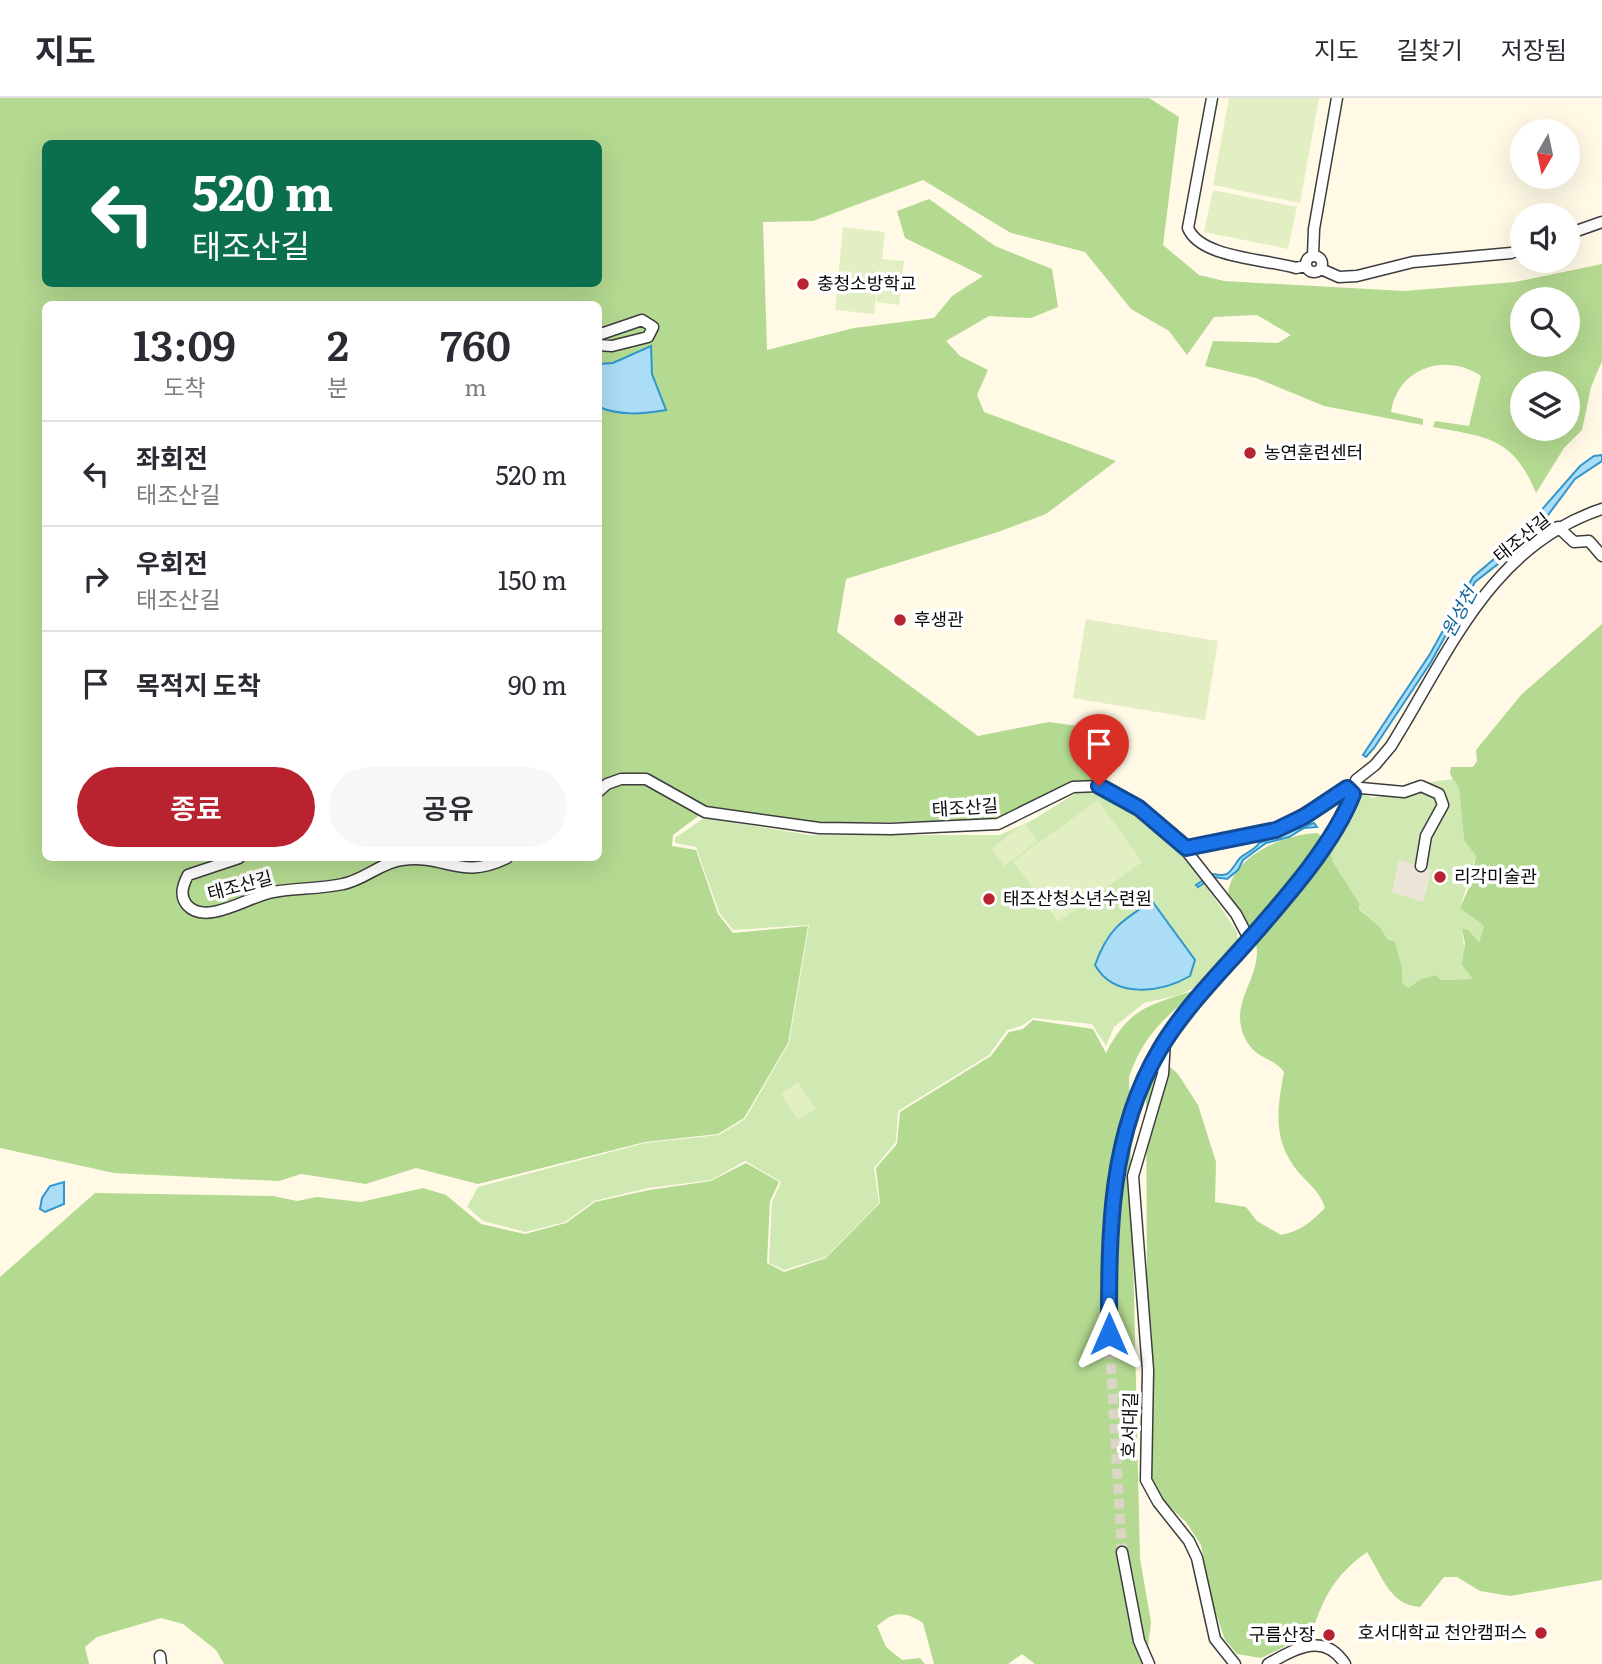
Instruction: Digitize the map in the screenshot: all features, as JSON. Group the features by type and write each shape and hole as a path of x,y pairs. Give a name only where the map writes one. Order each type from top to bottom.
{"street":[{"path":"1212,98 1188,228 1192,239 1206,248 1296,268 1306,267 1313,273 1321,269"},
{"path":"1313,256 1314,229 1337,98"},
{"path":"1580,230 1602,222"},
{"path":"1321,269 1339,277 1357,276 1413,262 1510,253"},
{"path":"1306,267 1307,259 1313,256"},
{"path":"1313,256 1321,261 1321,269"},
{"path":"602,334 642,320 653,327 648,337 612,346 602,345"},
{"name":"태조산길","path":"602,788 621,779 646,779 705,812 819,828 891,829 998,824 1073,787 1087,784 1108,790 1139,808 1186,848 1276,830 1354,788 1375,765 1391,746 1490,584 1558,527 1602,509"},
{"path":"1558,527 1574,541 1589,541 1602,556"},
{"path":"1109,1334 1110,1208 1118,1159 1147,1073 1166,1040 1297,882 1342,817 1354,788 1404,792 1420,786 1439,794 1443,805 1426,836 1421,866"},
{"path":"1186,848 1217,888 1246,933"},
{"name":"태조산길","path":"230,861 188,875 182,892 184,902 191,909 208,913 271,892 343,884 368,876 396,861"},
{"name":"태조산길","path":"433,861 480,870 500,861"},
{"name":"호서대길","path":"1166,1040 1163,1073 1133,1176 1148,1370 1146,1480 1158,1502 1189,1541 1197,1558 1215,1639 1235,1664"},
{"path":"1122,1552 1139,1641 1149,1664"},
{"path":"1268,1664 1298,1648 1318,1644 1334,1651 1345,1664"}],"green space":[{"path":"0,98 1149,98 1179,117 1163,245 1199,275 1224,281 1404,291 1515,282 1558,273 1580,273 1580,269 1602,264 1602,361 1591,387 1582,430 1580,432 1580,371 1510,371 1510,441 1571,441 1536,493 1518,460 1508,450 1483,438 1433,427 1435,421 1469,426 1481,376 1467,369 1453,365 1425,368 1403,384 1395,397 1391,412 1423,419 1423,425 1324,406 1256,378 1205,366 1213,341 1278,343 1291,335 1257,315 1214,317 1187,355 1169,331 1131,309 1085,252 1011,233 923,180 813,221 763,222 767,350 854,328 934,318 952,296 983,276 905,238 897,211 929,199 995,246 1052,269 1058,307 1031,318 989,316 946,341 960,356 988,370 977,395 984,412 1116,461 1046,514 998,532 846,579 837,632 978,736 1049,722 1078,726 1095,752 1103,781 1070,784 1004,817 954,821 821,823 709,808 673,835 672,846 696,850 718,914 733,933 808,926 788,1043 744,1118 718,1134 645,1142 478,1184 416,1168 366,1184 301,1174 279,1181 114,1173 0,1148"},
{"path":"1229,98 1319,98 1300,203 1213,185"},
{"path":"1213,190 1297,207 1288,249 1204,232"},
{"path":"843,227 885,232 882,259 904,261 899,305 877,302 877,290 874,314 835,310"},
{"path":"1086,619 1218,641 1205,720 1073,698"},
{"path":"1602,624 1602,1580 1510,1596 1480,1591 1457,1577 1444,1577 1420,1607 1409,1605 1394,1595 1367,1552 1346,1570 1331,1588 1311,1634 1261,1658 1237,1654 1225,1640 1213,1605 1201,1545 1186,1522 1164,1502 1151,1478 1152,1338 1147,1279 1146,1079 1152,1064 1167,1064 1178,1074 1198,1105 1216,1162 1215,1202 1246,1207 1257,1221 1281,1235 1294,1231 1315,1218 1325,1208 1323,1202 1290,1161 1281,1137 1279,1112 1284,1072 1251,1048 1242,1029 1241,1006 1253,974 1257,952 1251,929 1228,894 1232,881 1249,858 1262,850 1290,838 1318,833 1329,846 1333,862 1359,903 1359,909 1380,927 1387,939 1395,942 1402,967 1402,983 1408,988 1421,979 1436,975 1441,980 1473,979 1462,965 1465,943 1462,929 1467,929 1479,942 1484,926 1460,908 1470,885 1476,856 1464,840 1459,789 1450,774 1451,767 1473,767 1477,761 1476,750 1521,695"},
{"path":"1453,779 1459,789 1464,840 1476,856 1460,908 1484,926 1479,942 1467,929 1462,929 1465,956 1474,979 1441,980 1436,975 1421,979 1408,988 1402,983 1402,967 1395,942 1387,939 1380,927 1359,908 1359,903 1333,862 1329,846 1334,844 1336,827 1355,814 1353,807 1361,793 1373,798 1416,784"},
{"path":"1097,792 1164,830 1185,854 1237,932 1239,952 1231,971 1179,995 1144,1003 1114,1027 1106,1046 1092,1024 1033,1018 1021,1026 1007,1030 989,1055 898,1111 896,1142 874,1168 879,1203 826,1257 784,1270 769,1263 772,1202 781,1182 745,1161 711,1180 648,1188 594,1201 565,1222 525,1232 483,1221 467,1207 478,1187 645,1143 719,1135 745,1119 789,1043 809,925 733,930 719,912 696,847 675,843 675,838 704,818 810,835 1000,835 1033,820 1076,793"},
{"path":"1098,800 1142,862 1058,922 1013,861"},
{"path":"1025,823 1038,841 1004,866 991,849"},
{"path":"1198,989 1148,1038 1129,1077 1140,1559 1151,1622 1146,1664 1035,1664 1022,1654 1008,1664 934,1664 923,1623 911,1616 900,1614 877,1626 886,1647 902,1660 920,1658 925,1664 224,1664 216,1650 183,1624 161,1618 97,1637 85,1647 89,1664 0,1664 0,1277 95,1193 273,1196 297,1201 317,1197 361,1202 423,1188 446,1195 481,1224 525,1234 566,1223 595,1202 649,1190 711,1181 746,1163 779,1182 770,1201 767,1263 784,1272 826,1258 880,1203 876,1168 897,1144 900,1112 991,1056 1009,1032 1023,1029 1033,1020 1093,1029 1106,1053 1124,1025 1143,1009"},
{"path":"798,1082 816,1109 798,1120 781,1094"}],"shaded area":[{"path":"1399,860 1432,870 1423,902 1392,892"}],"water":[{"path":"651,346 652,374 666,410 632,413 602,408 602,364 613,363"},
{"path":"1602,455 1602,461 1575,479 1530,539 1475,582 1431,662 1374,748 1366,757 1363,755 1430,654 1473,577 1528,530 1580,466 1594,456"},
{"path":"1314,823 1317,827 1304,828 1289,837 1266,843 1243,860 1238,870 1227,879 1214,877 1198,887 1196,885 1213,874 1227,874 1240,858 1259,843"},
{"path":"1152,901 1195,960 1190,976 1178,982 1152,989 1126,988 1103,976 1095,965 1105,943 1117,927"},
{"path":"64,1182 64,1204 45,1212 40,1209 42,1198 50,1186"}],"tunnel":[{"path":"1109,1334 1122,1552"}],"place":[{"name":"충청소방학교","path":"803,284"},
{"name":"농연훈련센터","path":"1250,453"},
{"name":"후생관","path":"900,620"},
{"name":"리각미술관","path":"1440,877"},
{"name":"태조산청소년수련원","path":"989,899"},
{"name":"호서대학교 천안캠퍼스","path":"1541,1633"},
{"name":"구름산장","path":"1329,1635"}],"route":[{"path":"1099,786 1118,795 1162,824 1186,848 1276,830 1305,816 1347,788 1353,794 1342,817 1297,882 1166,1040 1147,1073 1118,1159 1110,1208 1109,1334"}],"water label":[{"name":"원성천","path":"1459,612"}]}
